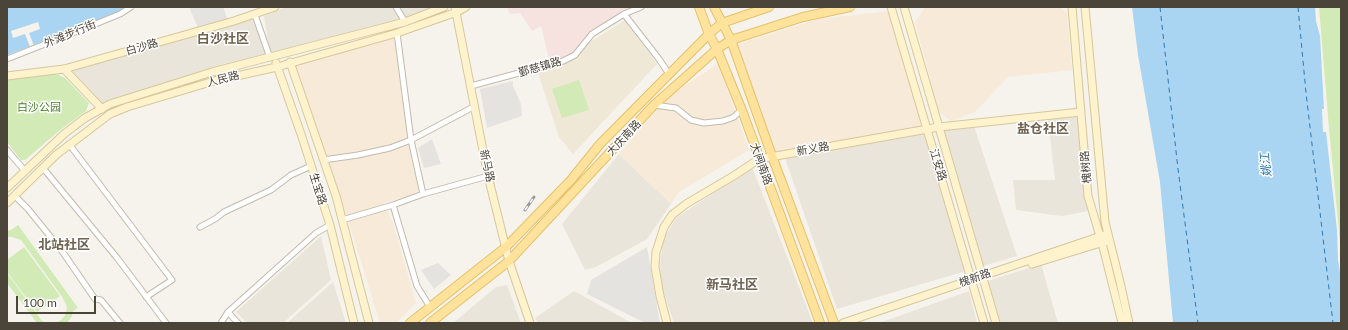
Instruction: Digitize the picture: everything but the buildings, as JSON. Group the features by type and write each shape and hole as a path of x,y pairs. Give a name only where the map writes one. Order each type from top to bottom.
{"main road":[{"name":"大闸南路","path":"699,7 742,110 820,323"},
{"name":"大闸南路","path":"714,7 732,40 772,156 834,323"},
{"name":"大庆南路","path":"410,323 506,247 571,180 600,144 709,34 722,23 769,7"},
{"name":"大庆南路","path":"430,323 509,261 654,106 717,49 732,40 803,16 850,7"}],"street":[{"name":"外滩步行街","path":"7,59 120,14 131,7"},
{"name":"白沙路","path":"7,76 64,69 275,7"},
{"path":"396,7 405,22"},
{"name":"人民路","path":"7,188 64,134 85,118 110,104 212,72 405,22 444,7"},
{"name":"人民路","path":"7,203 69,144 110,114 127,107 214,81 277,67 290,62 397,34 466,7"},
{"name":"鄞慈镇路","path":"471,86 563,61 575,55 592,34 624,14 641,7"},
{"name":"江安路","path":"891,7 984,323"},
{"name":"江安路","path":"904,7 996,323"},
{"name":"槐树路","path":"1072,7 1088,196 1105,238 1129,323"},
{"name":"槐树路","path":"1085,7 1105,222 1105,238 1122,323"},
{"name":"新马路","path":"456,10 488,176 509,261 528,322"},
{"path":"255,14 272,57"},
{"path":"624,14 669,74"},
{"path":"397,34 411,140 423,194"},
{"name":"生宝路","path":"272,57 277,67 330,225 354,323"},
{"name":"生宝路","path":"290,62 336,196 369,323"},
{"path":"64,69 102,109"},
{"path":"323,160 358,155 390,148 411,140 475,106"},
{"path":"654,106 676,108 692,120 704,123 723,121 734,117 742,110"},
{"name":"新义路","path":"667,323 655,267 656,252 664,227 672,216 686,204 735,175 759,158 927,129 1081,112"},
{"path":"69,144 172,280 146,297"},
{"path":"7,150 25,171"},
{"path":"200,227 224,212 271,190 291,176 311,166"},
{"path":"43,168 118,259 166,323"},
{"path":"342,220 393,205 423,194 488,176"},
{"path":"15,196 28,209 62,251 95,298 101,300 120,323"},
{"path":"393,205 417,286 430,307"},
{"path":"221,323 228,312 316,233 330,225"},
{"name":"槐新路","path":"858,323 983,277 1105,238"},
{"name":"槐新路","path":"842,323 972,281"},
{"path":"228,312 238,323"}],"shaded area":[{"path":"189,7 223,7 228,20 198,28"},
{"path":"286,7 436,7 403,20 270,55 264,16"},
{"path":"507,7 636,7 591,34 575,54 550,63 541,26 532,31 520,13 510,14"},
{"path":"925,7 1060,7 1067,13 1072,70 1008,77 975,112 951,121 939,112 915,22"},
{"path":"889,11 923,127 774,153 738,44 819,19"},
{"name":"白沙社区","path":"252,18 267,56 209,69 109,101 102,105 68,70"},
{"path":"625,20 657,64 573,154 559,137 538,73 577,58 590,42"},
{"path":"394,38 410,152 419,191 409,196 384,203 393,223 416,303 396,323 380,323 348,220 294,63"},
{"path":"718,64 749,150 679,192 671,204 619,154 671,94"},
{"path":"513,81 513,86 521,104 522,116 487,128 480,89"},
{"path":"1079,115 1088,211 1062,216 1016,210 1013,180 1055,180 1048,119"},
{"path":"974,126 1017,256 983,266 943,130"},
{"path":"924,132 966,271 837,309 785,158"},
{"path":"432,139 441,164 424,168 418,148"},
{"path":"619,154 671,204 647,239 596,267 585,270 562,224"},
{"path":"752,167 813,323 674,323 662,288 660,267 663,240 676,218"},
{"path":"321,236 331,280 283,323 247,323 236,312"},
{"path":"647,247 660,323 645,323 587,294 591,280"},
{"path":"438,263 451,275 434,289 421,270"},
{"path":"1041,264 1058,323 999,323 988,281"},
{"path":"333,282 346,323 287,323"},
{"path":"507,285 521,323 453,323 496,287"},
{"path":"574,291 632,323 538,323 535,318"},
{"path":"969,291 977,323 879,323"}],"green space":[{"path":"1319,7 1341,7 1341,253 1329,128"},
{"name":"白沙公园","path":"52,73 65,78 89,103 86,111 60,130 25,160 21,160 7,142 7,78"},
{"path":"579,80 589,110 562,118 552,89"},
{"path":"18,225 78,308 73,311 72,316 67,323 56,323 66,314 67,307 63,298 21,240 7,237 7,231"},
{"path":"24,247 60,296 37,312 7,272 7,260"},
{"path":"7,273 42,321 48,323 37,323 7,283"}],"water":[{"path":"7,7 126,7 115,14 7,55"},
{"name":"姚江","path":"1132,7 1315,7 1316,21 1320,36 1324,109 1322,109 1323,132 1326,132 1337,230 1338,260 1341,279 1341,323 1173,323 1160,182 1138,55"}],"pier":[{"path":"38,22 40,29 29,33 34,46 30,47 25,34 13,38 11,31"}],"ferry route":[{"path":"1160,7 1178,169 1198,323"},
{"path":"1298,7 1306,93 1333,323"}],"railway":[{"path":"525,210 534,197"}],"district":[{"name":"白沙社区","path":"223,39"},
{"name":"盐仓社区","path":"1043,129"},
{"name":"北站社区","path":"64,245"},
{"name":"新马社区","path":"732,285"}]}
